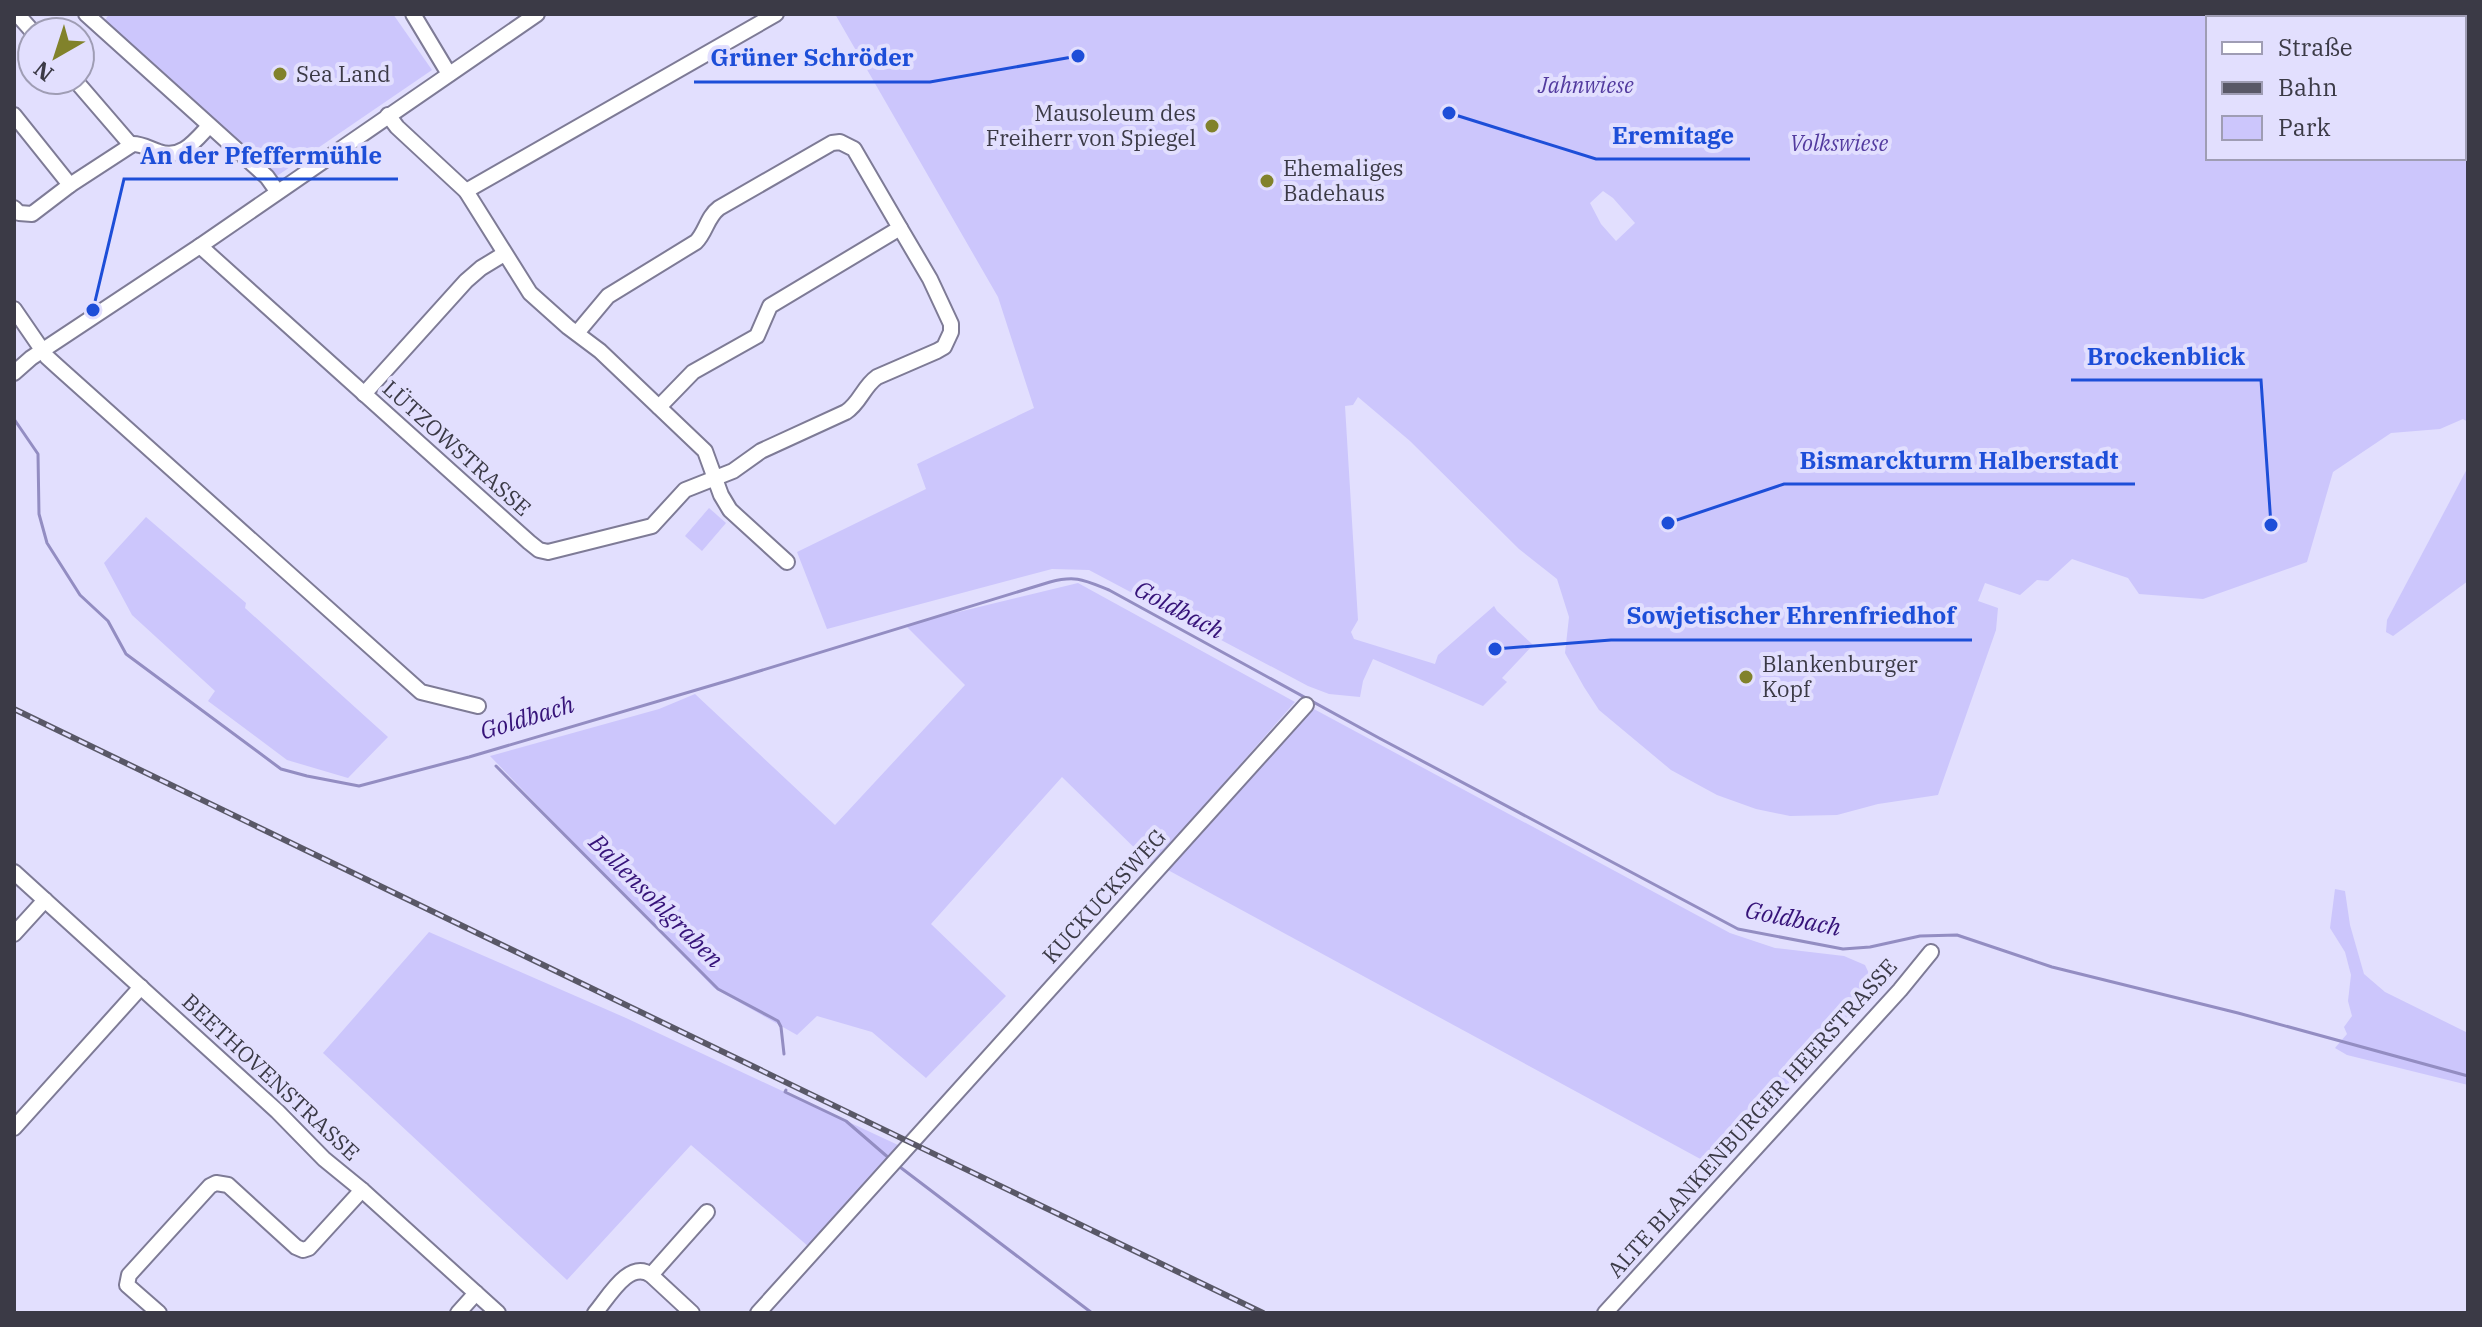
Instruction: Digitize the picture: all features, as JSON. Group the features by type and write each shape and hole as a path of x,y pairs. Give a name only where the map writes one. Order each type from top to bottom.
{"street":[{"path":"86,14 267,177 277,191"},
{"path":"413,14 449,74"},
{"path":"14,373 43,350 537,14"},
{"path":"466,191 776,14"},
{"path":"89,96 130,143"},
{"path":"14,115 70,185"},
{"path":"388,115 466,191 530,293 600,351 705,451 730,510 787,562"},
{"path":"14,208 19,213 32,214 130,143 173,155 187,148 209,126"},
{"path":"577,333 608,296 696,242 710,217 719,208 832,143 840,142 854,149 930,279 951,324 951,332 944,347 877,377 864,389 854,407 846,412 761,451 733,471 714,478"},
{"path":"659,407 693,372 757,336 770,306 900,228"},
{"name":"LÜTZOWSTRASSE","path":"200,246 539,550 548,552 652,526 685,490 714,478"},
{"path":"364,394 466,281 504,254"},
{"path":"14,309 43,350 70,378 421,692 478,706"},
{"name":"KUCKUCKSWEG","path":"764,1311 893,1163 1306,705"},
{"name":"BEETHOVENSTRASSE","path":"14,872 277,1111 324,1159 498,1313"},
{"path":"14,934 45,900"},
{"name":"ALTE BLANKENBURGER HEERSTRASSE","path":"1605,1313 1900,990 1931,952"},
{"path":"14,1128 141,987"},
{"path":"159,1313 127,1285 129,1275 210,1186 216,1183 228,1185 303,1250 309,1248 362,1190"},
{"path":"651,1275 707,1212"},
{"path":"595,1313 632,1272 645,1271 692,1313"},
{"path":"458,1313 476,1293"}],"green space":[{"path":"109,14 393,14 432,70 274,178 104,22"},
{"path":"835,14 2468,14 2468,422 2463,419 2440,429 2391,433 2333,472 2307,562 2203,599 2139,594 2128,578 2072,559 2048,581 2037,580 2020,595 1985,583 1978,601 1998,608 1996,630 1938,795 1878,804 1837,815 1790,816 1756,809 1717,795 1671,770 1599,710 1584,687 1565,653 1569,617 1557,579 1519,549 1410,441 1358,397 1353,405 1345,406 1358,620 1351,632 1354,639 1435,664 1438,655 1494,606 1533,645 1502,678 1507,682 1483,706 1373,659 1360,697 1329,694 1308,686 1089,570 1052,569 827,629 797,552 926,489 917,464 1034,408 998,297","holes":["1603,191 1635,223 1616,241 1601,224 1590,203"]},
{"path":"2468,467 2468,581 2393,636 2386,632 2387,620"},
{"path":"709,508 726,523 702,551 685,536"},
{"path":"146,517 246,603 245,608 388,737 348,778 287,760 208,701 215,691 132,615 104,563"},
{"path":"1078,583 1295,702 1152,865 1062,777 931,924 1006,996 926,1078 872,1032 817,1016 797,1035 714,988 490,756 659,709 695,694 835,825 965,685 905,625"},
{"path":"1312,708 1730,933 1775,948 1844,956 1865,965 1873,982 1858,1004 1717,1168 1166,869"},
{"path":"2335,889 2345,891 2350,925 2364,974 2385,992 2468,1033 2468,1085 2347,1055 2335,1048 2347,1034 2344,1027 2352,1016 2348,1001 2351,975 2345,952 2330,928"},
{"path":"429,932 626,1018 898,1145 809,1247 691,1145 567,1280 323,1053"}],"waterway":[{"name":"Goldbach","path":"14,419 38,454 39,514 47,543 80,595 108,621 126,654 281,769 307,776 359,786 730,680 1050,582 1080,580 1109,590 1738,929 1843,949 1870,947 1920,936 1957,935 2052,967 2238,1013 2468,1076"},
{"name":"Ballensohlgraben","path":"496,766 718,989 778,1021 784,1054"},
{"name":"Ballensohlgraben","path":"786,1090 846,1121 890,1159"},
{"name":"Ballensohlgraben","path":"896,1164 1092,1313"}],"railway":[{"path":"14,709 1263,1313"}],"place":[{"name":"Grüner Schröder","path":"1078,56"},
{"name":"Sea Land","path":"280,74"},
{"name":"Eremitage","path":"1449,113"},
{"name":"Mausoleum des Freiherr von Spiegel","path":"1212,126"},
{"name":"Ehemaliges Badehaus","path":"1267,181"},
{"name":"An der Pfeffermühle","path":"93,310"},
{"name":"Bismarckturm Halberstadt","path":"1668,523"},
{"name":"Brockenblick","path":"2271,525"},
{"name":"Sowjetischer Ehrenfriedhof","path":"1495,649"},
{"name":"Blankenburger Kopf","path":"1746,677"}],"park label":[{"name":"Jahnwiese","path":"1586,85"},
{"name":"Volkswiese","path":"1839,143"}]}
